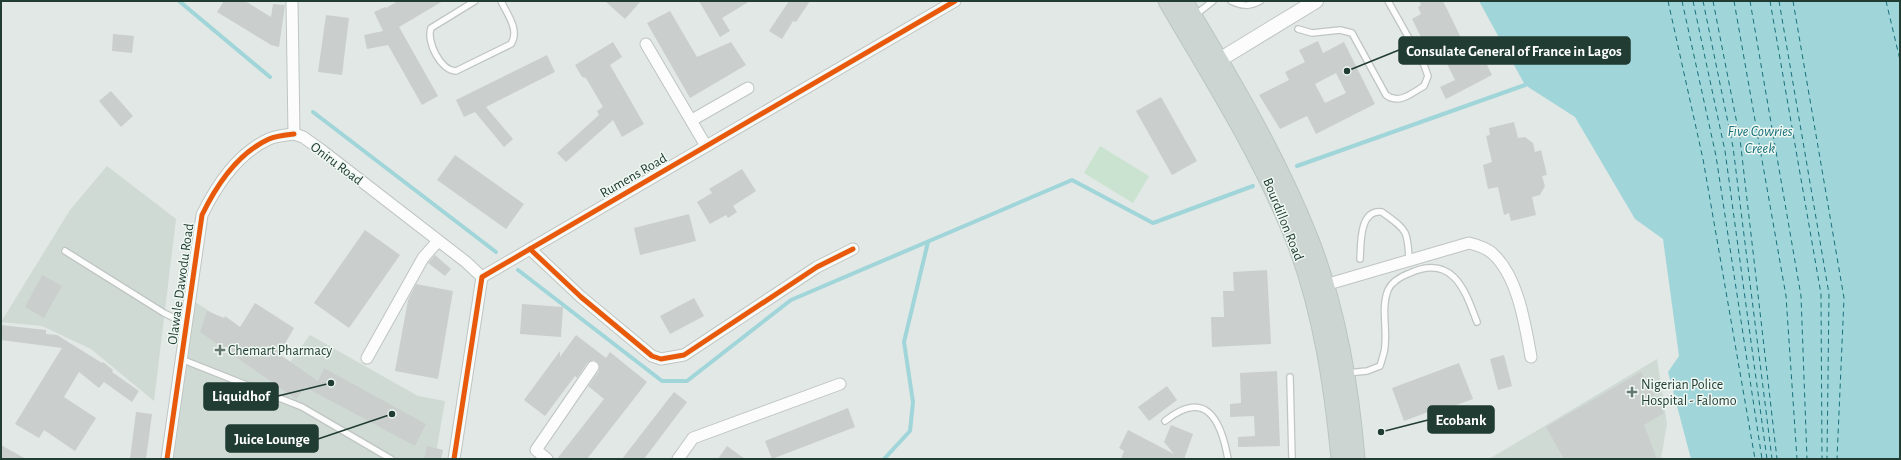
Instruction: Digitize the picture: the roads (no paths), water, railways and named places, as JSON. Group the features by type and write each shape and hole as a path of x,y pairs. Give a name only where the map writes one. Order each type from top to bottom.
{"main road":[{"name":"Bourdillon Road","path":"1167,1 1212,63 1288,186 1310,241 1325,285 1340,342 1356,459"},
{"name":"Bourdillon Road","path":"1184,1 1193,16 1212,63 1274,192 1296,245 1313,301 1328,361 1336,415 1340,459"}],"street":[{"path":"292,1 294,134"},
{"name":"Rumens Road","path":"482,277 954,1"},
{"path":"1212,63 1316,1"},
{"path":"646,44 706,146"},
{"path":"692,120 748,88"},
{"name":"Oniru Road","path":"294,134 303,137 320,149 438,240 482,277"},
{"name":"Olawale Dawodu Road","path":"167,459 202,215 212,196 226,176 244,156 270,139 294,134"},
{"path":"367,358 423,258 438,240"},
{"path":"1325,285 1469,243 1490,252 1505,268 1518,298 1531,357"},
{"path":"530,249 581,297 652,356 661,359 684,355 817,267 853,249"},
{"path":"454,459 482,277"},
{"path":"548,459 536,450 593,367"},
{"path":"678,459 693,438 840,384"}],"lane":[{"path":"475,1 431,28 430,38 432,44 439,58 447,69 451,71 456,71 511,44 515,38 515,31 501,1"},
{"path":"1193,16 1213,1"},
{"path":"1231,1 1247,6 1260,1"},
{"path":"1298,29 1312,33 1340,30 1352,33 1386,95 1391,100 1399,100 1424,86 1428,76 1424,65 1388,1"},
{"path":"1360,259 1363,227 1369,216 1382,212 1404,229 1408,240 1409,260"},
{"path":"66,251 164,313 186,324"},
{"path":"1345,373 1367,371 1380,366 1386,345 1385,303 1389,289 1399,277 1419,269 1439,269 1457,279 1466,292 1477,322"},
{"path":"181,359 302,407 391,459"},
{"path":"1290,378 1292,459"},
{"path":"1165,422 1177,412 1192,407 1205,409 1216,420 1224,441 1228,459"}],"water":[{"name":"Five Cowries Creek","path":"1479,1 1900,1 1900,459 1691,459 1668,372 1679,356 1663,239 1635,219 1575,117 1525,85"}],"waterway":[{"path":"179,1 270,77"},
{"path":"1297,166 1525,85"},
{"path":"313,112 496,252"},
{"path":"518,270 662,381 687,381 791,300 1072,180 1153,223 1253,186"},
{"path":"884,459 910,431 913,402 904,342 928,242"}],"place":[{"name":"Consulate General of France in Lagos","path":"1347,71"},
{"name":"Chemart Pharmacy","path":"220,350"},
{"name":"Liquidhof","path":"331,383"},
{"name":"Nigerian Police Hospital - Falomo","path":"1632,392"},
{"name":"Juice Lounge","path":"392,414"},
{"name":"Ecobank","path":"1381,432"}]}
